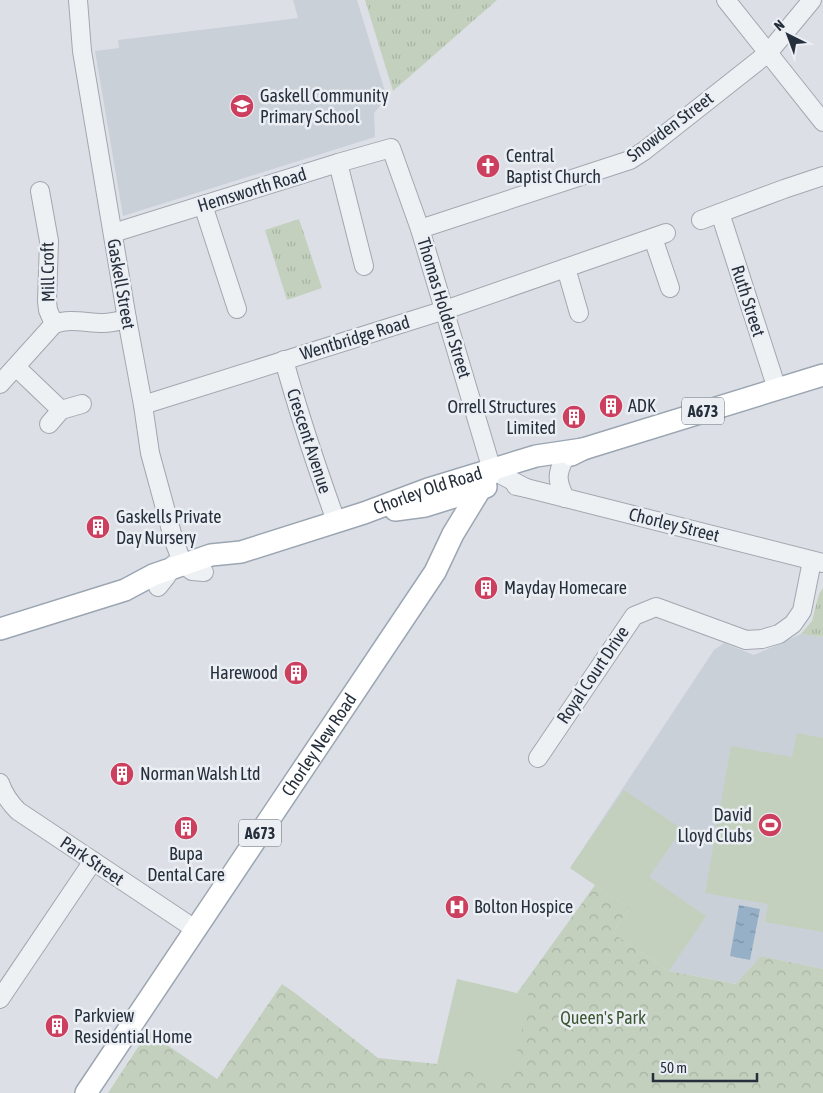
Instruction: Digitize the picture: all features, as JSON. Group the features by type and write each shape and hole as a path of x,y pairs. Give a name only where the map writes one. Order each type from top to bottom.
{"main road":[{"name":"A673","path":"501,482 536,456 574,453 823,375"},
{"name":"Chorley Old Road","path":"0,629 125,590 177,562 211,555 241,552 364,513 428,489 501,482"},
{"name":"Chorley New Road","path":"86,1093 435,572 453,534 501,482"},
{"name":"Chorley Old Road","path":"125,590 158,587 204,572 215,568 241,552"}],"street":[{"name":"Gaskell Street","path":"78,0 82,51 150,453 177,562"},
{"path":"726,0 823,122"},
{"name":"Snowden Street","path":"420,229 630,160 768,53 812,0"},
{"name":"Hemsworth Road","path":"112,233 391,148"},
{"name":"Thomas Holden Street","path":"391,148 420,229 501,482"},
{"path":"338,163 360,257"},
{"path":"701,220 823,176"},
{"name":"Mill Croft","path":"40,191 37,220 49,241 47,300 48,310 54,324"},
{"path":"203,205 237,309"},
{"name":"Ruth Street","path":"720,213 776,389"},
{"name":"Wentbridge Road","path":"143,405 445,310 659,236 670,288"},
{"path":"566,268 579,313"},
{"path":"0,384 54,324 72,320 109,323 127,319"},
{"name":"Crescent Avenue","path":"284,360 311,451 336,521"},
{"path":"16,367 61,410"},
{"path":"49,424 61,410 82,404"},
{"path":"565,498 560,488 558,477 560,468 574,453"},
{"name":"Chorley Street","path":"501,482 818,562"},
{"path":"158,587 177,562 192,571 204,572"},
{"name":"Royal Court Drive","path":"538,758 634,616 656,607 746,640 762,639 780,634 793,624 802,611 818,562"},
{"name":"Park Street","path":"1,790 7,800 18,811 196,930"},
{"path":"0,999 93,861"}],"shaded area":[{"name":"Gaskell Community Primary School","path":"293,0 357,0 387,98 374,113 375,137 123,216 95,51 119,48 118,40 298,18"},
{"path":"801,634 823,637 823,969 761,956 737,984 669,971 629,908 570,868 714,650 724,643 754,655"}],"green space":[{"path":"365,0 497,0 393,91"},
{"path":"299,219 322,288 287,300 265,230"},
{"path":"823,588 823,637 801,634 812,621 819,594"},
{"name":"David Lloyd Clubs","path":"797,733 823,738 823,932 765,922 768,904 705,893 731,746 792,757"},
{"path":"624,790 682,829 649,877 706,916 669,971 613,933 629,908 570,868"},
{"name":"Queen's Park","path":"595,885 629,908 613,933 669,971 736,984 761,956 823,969 823,1093 108,1093 148,1032 217,1079 282,984 378,1058 437,1064 530,996 517,993"},
{"path":"457,979 530,996 510,1082 437,1064"}],"water":[{"path":"739,905 760,909 750,960 730,956"}],"place":[{"name":"Gaskell Community Primary School","path":"242,106"},
{"name":"Central Baptist Church","path":"488,166"},
{"name":"ADK","path":"611,406"},
{"name":"Orrell Structures Limited","path":"574,417"},
{"name":"Gaskells Private Day Nursery","path":"98,527"},
{"name":"Mayday Homecare","path":"486,588"},
{"name":"Harewood","path":"296,673"},
{"name":"Norman Walsh Ltd","path":"122,774"},
{"name":"David Lloyd Clubs","path":"770,825"},
{"name":"Bupa Dental Care","path":"186,828"},
{"name":"Bolton Hospice","path":"457,907"},
{"name":"Parkview Residential Home","path":"57,1026"}]}
